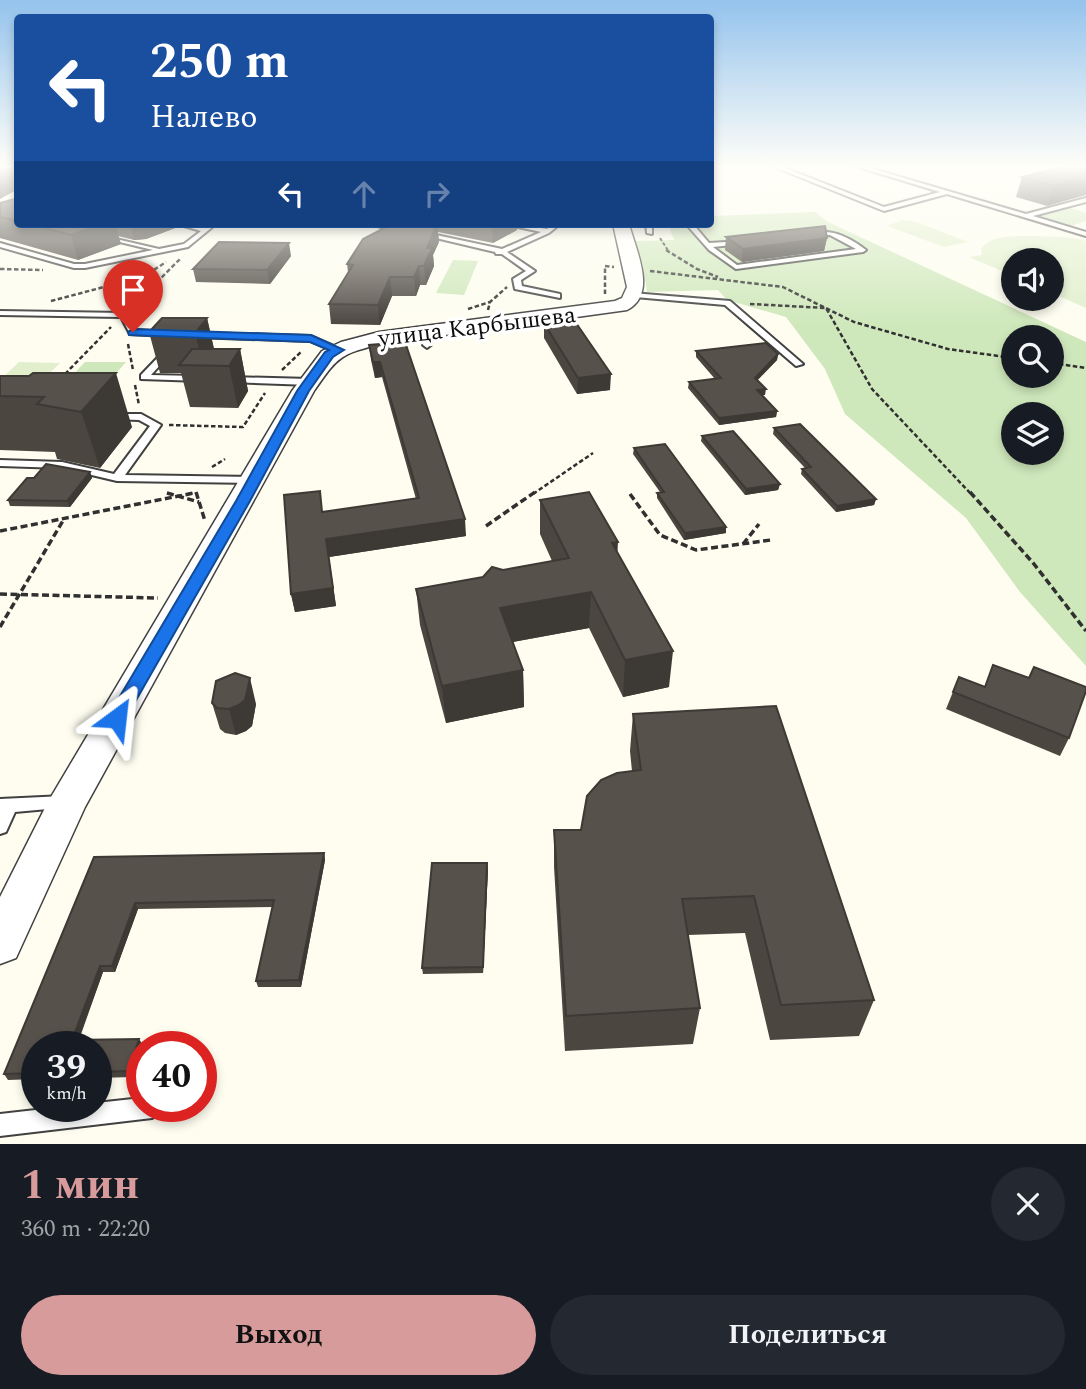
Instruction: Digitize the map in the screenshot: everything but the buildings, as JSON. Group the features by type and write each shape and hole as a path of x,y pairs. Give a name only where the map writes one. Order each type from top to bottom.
{"street":[{"path":"622,228 636,287 635,295"},
{"name":"улица Карбышева","path":"0,943 68,802 310,382 329,355 379,338 428,339 603,310 620,306 635,295"}],"lane":[{"path":"1038,219 1086,234"},
{"path":"197,228 206,230"},
{"path":"0,245 74,266 186,246 208,228"},
{"path":"392,228 502,251 531,271 517,279 519,287 557,296"},
{"path":"527,228 547,232"},
{"path":"492,255 552,228"},
{"path":"649,228 650,233"},
{"path":"693,228 708,245 736,267 863,250 831,233 804,236"},
{"path":"93,234 166,250"},
{"path":"708,245 749,241"},
{"path":"635,295 727,303 799,365"},
{"path":"0,313 124,315 133,332 174,334"},
{"path":"188,334 311,339 339,350"},
{"path":"180,351 167,351 144,377 208,379"},
{"path":"221,379 310,382"},
{"path":"102,417 141,417 156,425 117,478"},
{"path":"0,463 62,465 117,478 254,481"},
{"path":"0,827 5,805 68,802"},
{"path":"0,1125 126,1110"}],"path":[{"path":"650,233 660,239 665,250 697,269 727,280"},
{"path":"60,379 186,251 144,277 117,294 122,310 144,277"},
{"path":"605,266 783,287 854,322 948,349 1001,356"},
{"path":"46,302 144,277"},
{"path":"485,319 490,302 517,279"},
{"path":"727,303 826,308"},
{"path":"826,308 872,389 1025,554 1086,631"},
{"path":"124,315 141,417"},
{"path":"1064,365 1086,368"},
{"path":"486,526 593,453"},
{"path":"193,480 205,521"},
{"path":"0,531 196,493"},
{"path":"630,494 660,536 696,550 771,540"},
{"path":"0,627 64,519"},
{"path":"743,544 759,524"},
{"path":"0,594 160,598"}],"green space":[{"path":"714,219 825,219 1001,302 1001,311 1019,311 1049,325 1001,325 1001,388 1064,388 1064,332 1086,342 1086,666 1020,592 966,518 845,414 825,369 786,317 727,300 718,290 647,292 643,266 634,241 674,240 670,228 714,228"},
{"path":"1047,219 1086,219 1068,227"},
{"path":"902,220 916,222 968,242 944,247 887,226"},
{"path":"1012,236 1068,237 1086,241 1086,308 1064,298 1064,248 1001,248 1001,271 969,257 982,255 981,249 991,241"},
{"path":"453,260 478,261 464,295 436,293"},
{"path":"19,362 60,363 29,393 0,380"},
{"path":"85,362 126,362 99,393 57,392"}],"route":[{"path":"117,718 243,501 303,391 329,355 339,350 311,339 133,332"}]}
